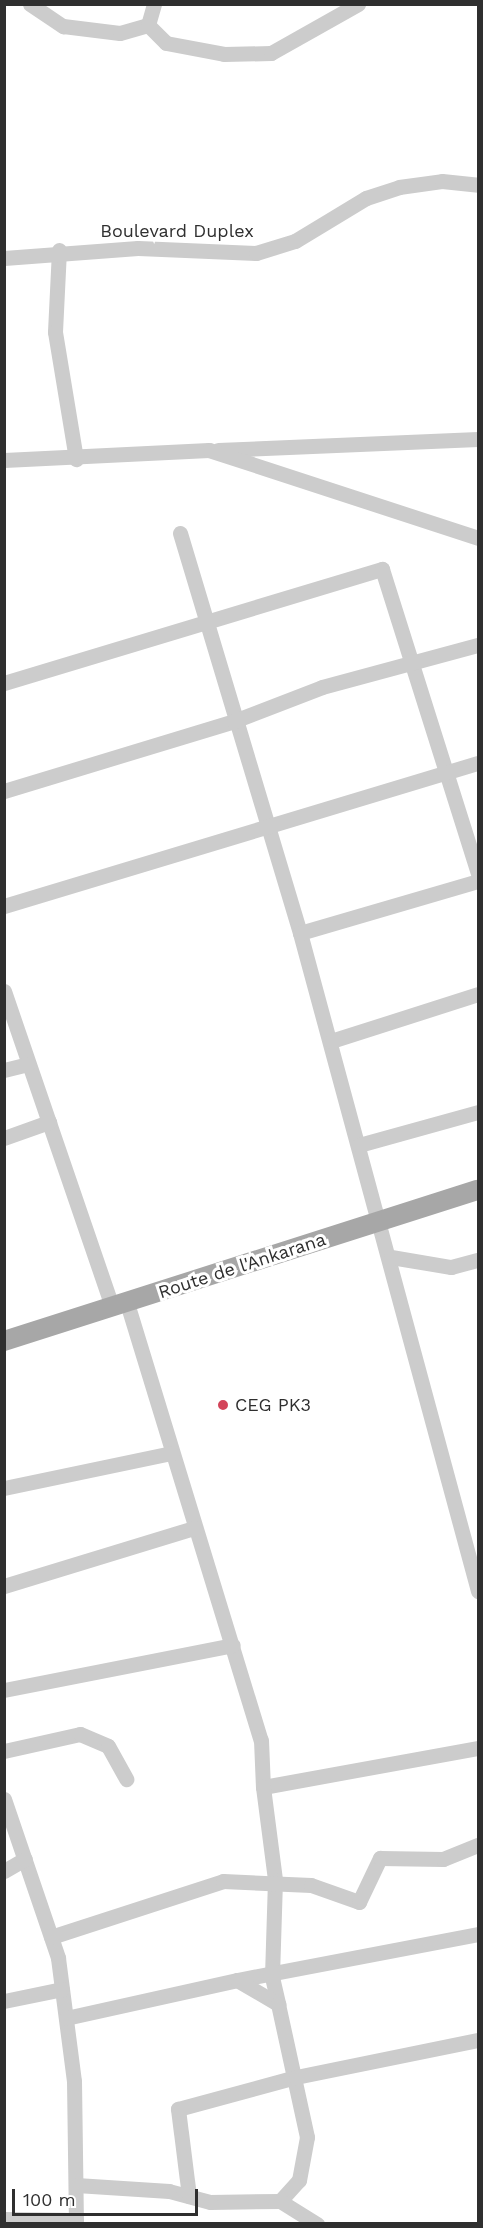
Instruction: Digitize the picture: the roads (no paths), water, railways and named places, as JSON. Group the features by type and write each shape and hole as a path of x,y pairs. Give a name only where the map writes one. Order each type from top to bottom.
{"main road":[{"name":"Route de l'Ankarana","path":"4,1341 478,1190"}],"street":[{"path":"30,4 63,26 92,33 148,25"},
{"path":"148,25 153,4"},
{"path":"148,25 166,43 224,54 271,53 358,4"},
{"name":"Boulevard Duplex","path":"4,258 59,250 256,253 295,241 366,198 399,187 442,181 478,185"},
{"path":"59,250 55,332 76,459"},
{"path":"4,460 76,459 209,450 478,439"},
{"path":"209,450 478,538"},
{"path":"180,533 203,620 265,829 300,933 331,1041 358,1145 391,1257 478,1591"},
{"path":"4,683 203,620 382,569 414,664 478,873"},
{"path":"4,791 234,721 322,687 478,645"},
{"path":"4,906 478,763"},
{"path":"300,933 478,881"},
{"path":"331,1041 478,994"},
{"path":"6,997 28,1064 119,1305 171,1453 261,1740 263,1787 275,1880 272,1977 296,2077 307,2137 299,2180 280,2201"},
{"path":"4,1070 28,1064"},
{"path":"358,1145 478,1112"},
{"path":"4,1138 49,1122"},
{"path":"391,1257 451,1268 478,1260"},
{"path":"4,1488 171,1453"},
{"path":"4,1586 194,1528"},
{"path":"4,1690 233,1645"},
{"path":"4,1751 80,1734 108,1746 126,1779"},
{"path":"263,1787 478,1748"},
{"path":"4,1799 51,1937 62,1989 74,2081 76,2222 4,2219"},
{"path":"51,1937 174,1893 223,1881 275,1880 311,1885 359,1902 380,1858 443,1859 478,1845"},
{"path":"4,1871 25,1859"},
{"path":"66,2018 237,1980 272,1977 478,1934"},
{"path":"237,1980 278,2004"},
{"path":"4,2001 62,1989"},
{"path":"189,2196 178,2109 296,2077 478,2040"},
{"path":"76,2185 189,2196 210,2202 280,2201 317,2223"}],"place":[{"name":"CEG PK3","path":"223,1405"}]}
